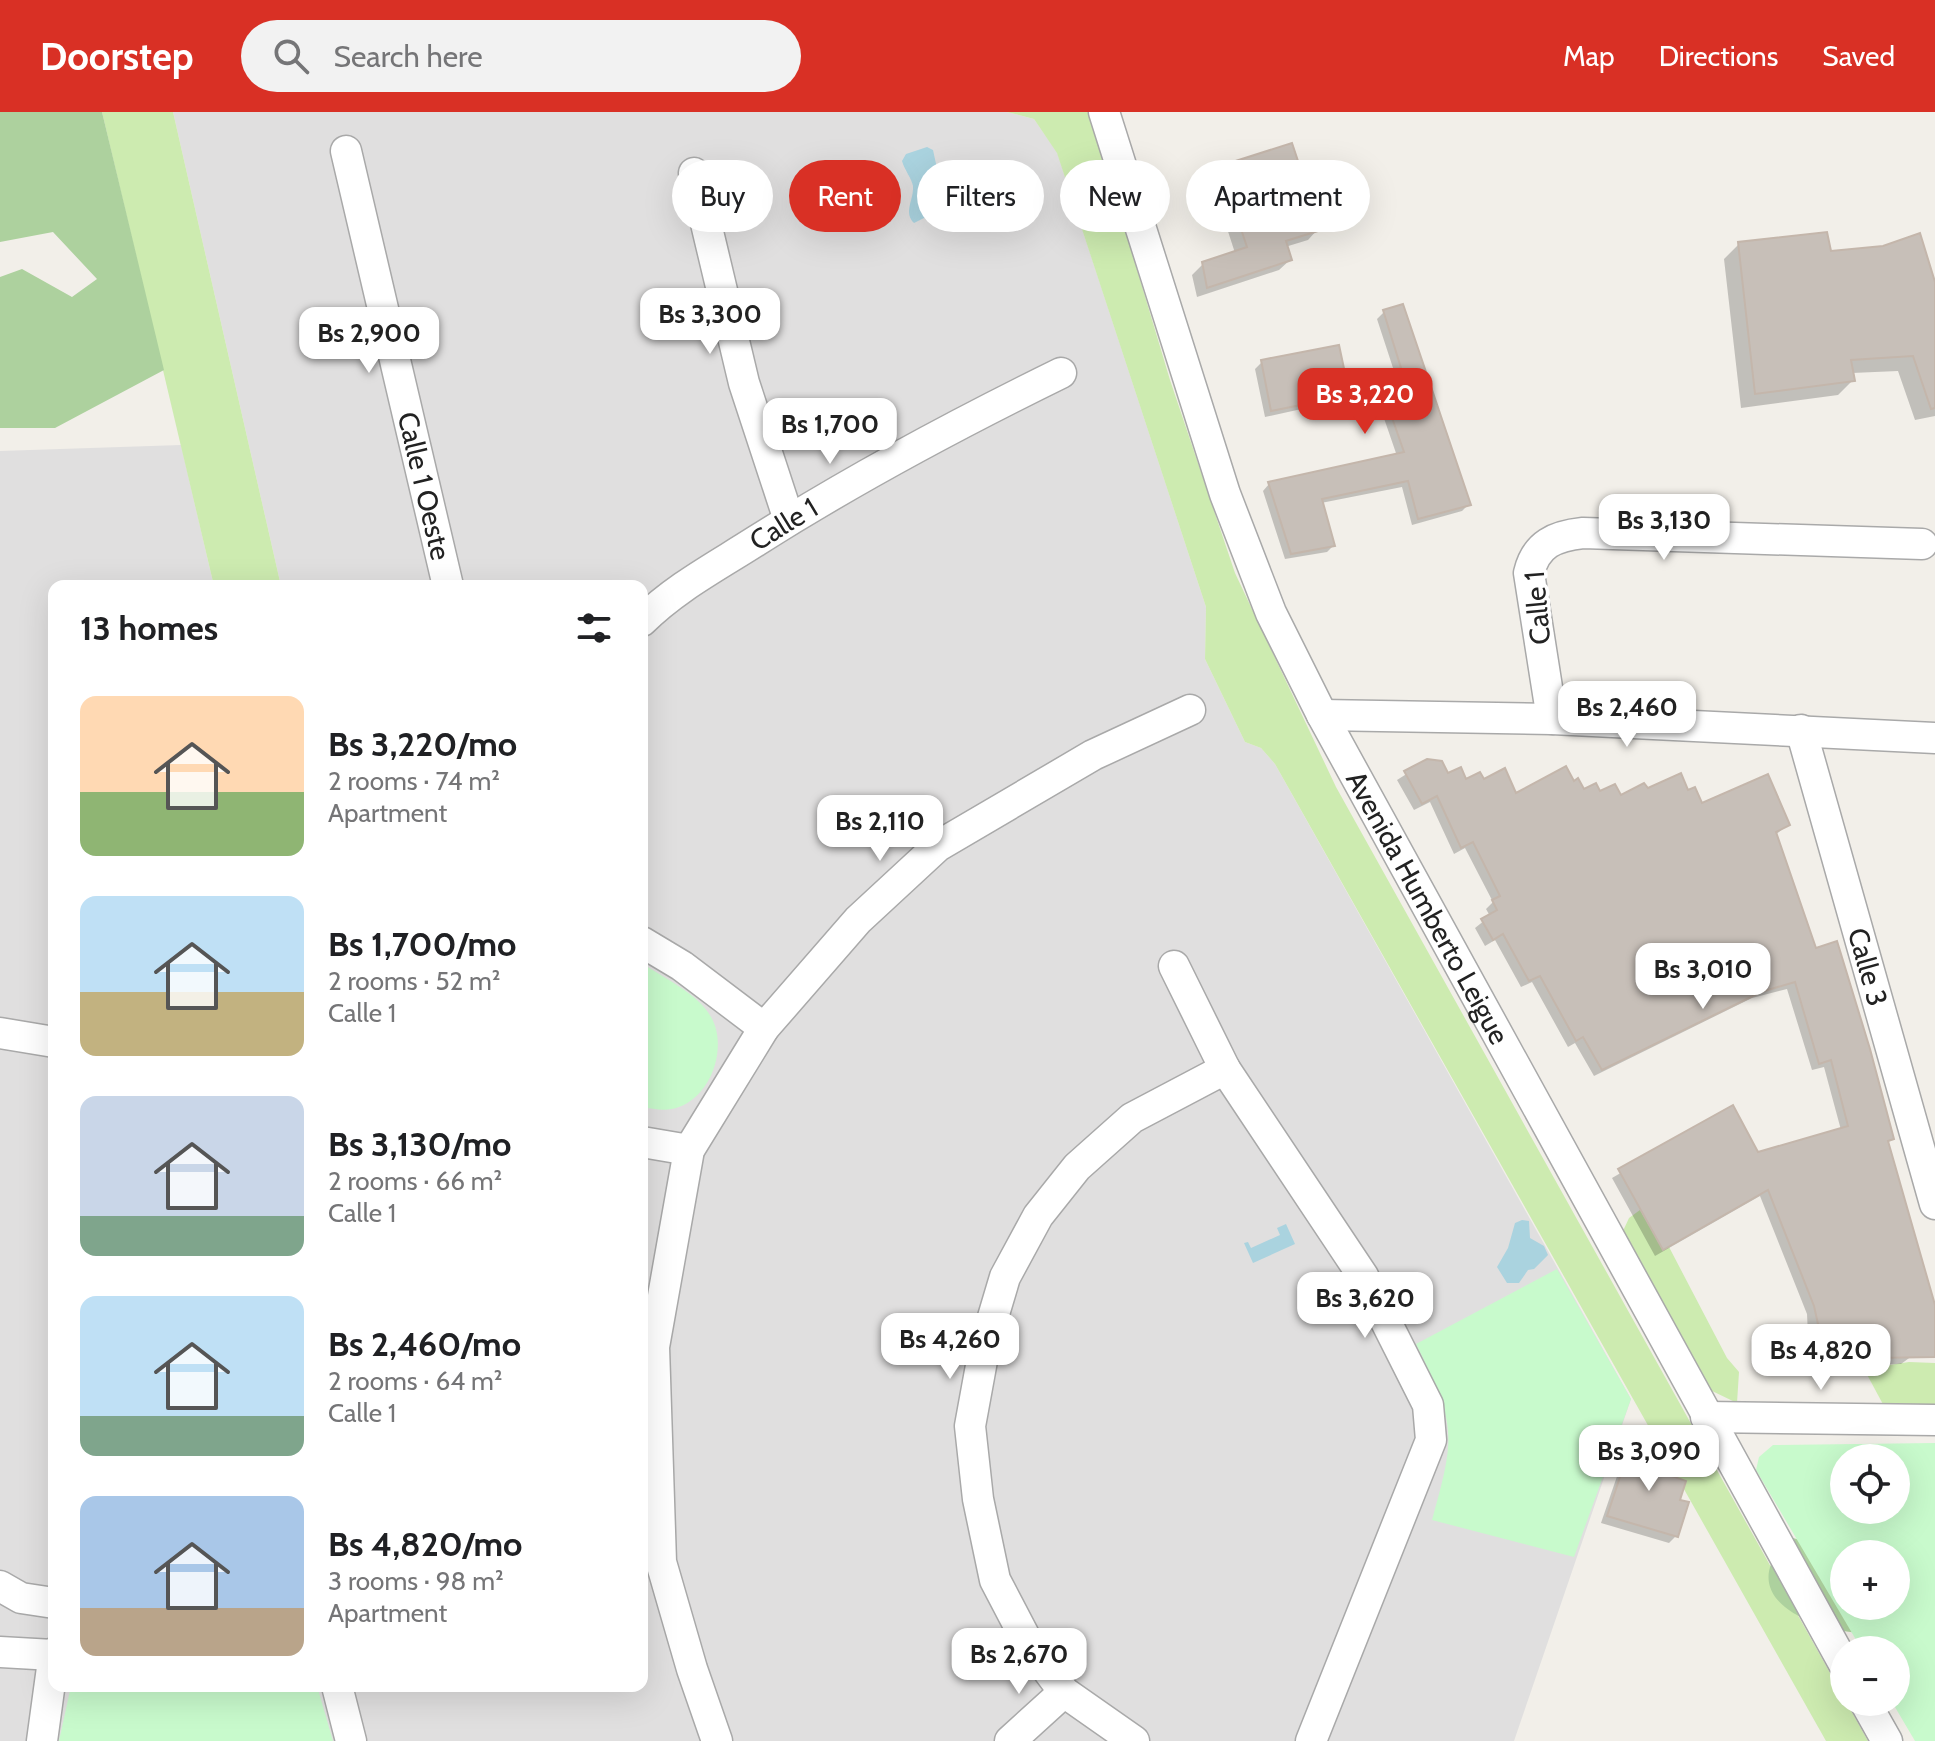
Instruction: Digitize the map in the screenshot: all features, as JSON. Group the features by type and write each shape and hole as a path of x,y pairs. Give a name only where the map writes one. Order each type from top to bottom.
{"street":[{"name":"Avenida Humberto Leigue","path":"1104,112 1225,494 1271,613 1322,715 1830,1639"},
{"name":"Calle 1 Oeste","path":"346,151 447,580"},
{"path":"708,232 744,383 789,520"},
{"name":"Calle 1","path":"648,615 665,598 789,520 985,410 1061,373"},
{"name":"Calle 1","path":"1552,719 1529,573 1533,555 1557,536 1583,533 1922,544"},
{"path":"717,1741 661,1562 654,1347 689,1150 764,1028 858,920 938,846 1093,755 1190,710"},
{"path":"1322,715 1552,719 1935,738"},
{"name":"Calle 3","path":"1801,730 1935,1204"},
{"path":"648,946 682,966 764,1028"},
{"path":"1174,966 1225,1069 1363,1276 1428,1405 1431,1440 1311,1741"},
{"path":"0,1033 48,1041"},
{"path":"1134,1741 1064,1692 1029,1645 995,1580 978,1499 970,1426 985,1344 1005,1277 1038,1216 1077,1167 1132,1118 1225,1069"},
{"path":"648,1143 689,1150"},
{"path":"1706,1417 1935,1420"},
{"path":"0,1586 21,1598 48,1602"},
{"path":"0,1652 48,1654"},
{"path":"42,1741 48,1692"},
{"path":"339,1692 351,1741"},
{"path":"1010,1741 1064,1692"},
{"path":"1873,1716 1887,1741"}],"shaded area":[{"path":"173,112 1007,112 1034,119 1060,161 1060,232 1083,232 1206,607 1205,659 1245,742 1261,748 1275,764 1631,1399 1514,1741 0,1741 0,451 181,445 213,580 48,580 48,1692 648,1692 648,580 280,580"}],"green space":[{"path":"0,112 102,112 164,370 55,428 0,428 0,277 22,269 72,297 97,279 53,232 0,242"},
{"path":"102,112 173,112 280,580 213,580"},
{"path":"1007,112 1090,112 1104,160 1060,162 1034,119"},
{"path":"1083,232 1126,232 1170,380 1235,573 1336,787 1830,1673 1830,1716 1854,1716 1868,1741 1826,1741 1275,764 1261,748 1245,742 1205,659 1206,607"},
{"path":"648,967 698,1001 711,1017 718,1042 714,1068 700,1092 691,1101 674,1109 648,1108"},
{"path":"1640,1210 1663,1250 1669,1247 1727,1358 1739,1372 1737,1403 1710,1390 1623,1231 1629,1218"},
{"path":"1557,1269 1631,1399 1574,1557 1432,1520 1445,1468 1448,1430 1439,1394 1416,1344"},
{"path":"1909,1362 1935,1363 1935,1406 1885,1408 1864,1369"},
{"path":"1935,1443 1935,1741 1915,1741 1900,1716 1910,1716 1910,1636 1854,1636 1844,1620 1910,1620 1910,1540 1830,1540 1830,1596 1756,1470 1759,1457 1773,1445 1830,1444 1830,1524 1910,1524 1910,1444 1854,1444"},
{"path":"1790,1537 1830,1550 1830,1620 1851,1620 1858,1633 1816,1624 1782,1604 1772,1591 1769,1576 1774,1558"},
{"path":"70,1692 319,1692 333,1741 59,1741"}],"water":[{"path":"927,147 933,150 935,160 917,160 917,222 914,223 909,215 913,186 902,161 906,154"},
{"path":"1529,1221 1530,1238 1544,1246 1548,1255 1534,1269 1528,1270 1519,1283 1507,1283 1497,1267 1508,1248 1515,1223"},
{"path":"1286,1224 1295,1244 1253,1263 1244,1243 1248,1242 1251,1248 1280,1235 1277,1228"}],"building":[{"path":"1292,143 1298,160 1239,160"},
{"path":"1242,232 1315,232 1286,241 1292,260 1207,288 1202,262 1247,247"},
{"path":"1827,232 1831,251 1883,246 1920,233 1935,282 1935,408 1931,409 1913,356 1851,360 1855,381 1755,394 1738,242"},
{"path":"1403,304 1471,505 1418,519 1408,481 1322,499 1335,546 1291,554 1268,482 1404,452 1384,395 1332,405 1331,399 1271,411 1261,360 1339,345 1346,378 1401,368 1383,310"},
{"path":"1427,759 1442,761 1448,773 1461,767 1466,779 1480,772 1484,779 1505,768 1516,793 1566,766 1574,781 1578,778 1584,789 1596,783 1600,791 1615,784 1621,795 1644,783 1648,788 1681,773 1688,790 1695,787 1702,803 1768,774 1790,825 1776,832 1816,948 1837,941 1870,1049 1894,1139 1888,1141 1935,1305 1935,1357 1875,1358 1869,1339 1845,1345 1843,1340 1816,1350 1818,1324 1814,1306 1768,1190 1663,1250 1618,1169 1733,1105 1758,1152 1848,1126 1831,1060 1819,1064 1795,982 1761,992 1602,1070 1583,1037 1576,1041 1540,976 1529,981 1503,934 1493,940 1481,919 1497,910 1492,900 1500,896 1473,842 1461,848 1437,796 1422,804 1404,771"},
{"path":"1632,1441 1664,1450 1658,1471 1686,1481 1680,1500 1689,1502 1678,1537 1607,1516"}]}
